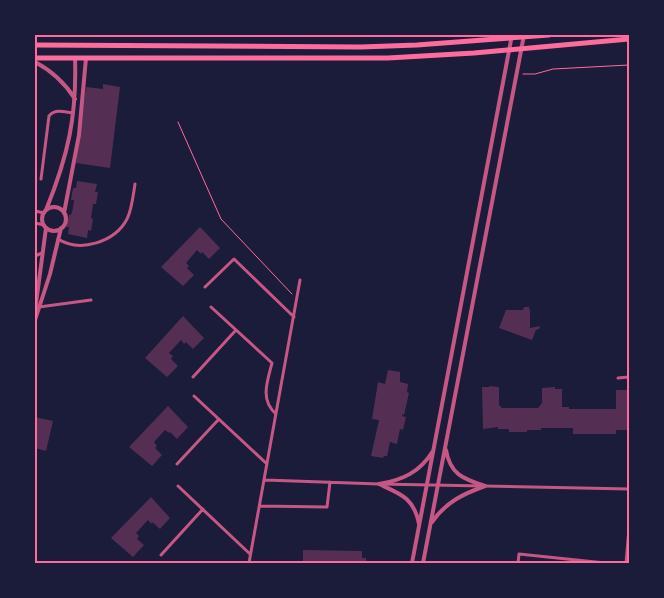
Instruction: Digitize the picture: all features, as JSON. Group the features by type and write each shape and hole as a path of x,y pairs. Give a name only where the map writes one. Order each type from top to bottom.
{"main road":[{"path":"35,46 369,47 549,35"},
{"path":"35,58 388,58 474,54 629,39"}],"street":[{"path":"412,563 512,35"},
{"path":"423,563 524,35"},
{"path":"35,311 45,226 42,221 65,158 74,113 76,58"},
{"path":"35,320 61,228 65,221 64,213 78,135 86,58"},
{"path":"35,62 55,75 75,99"},
{"path":"41,179 49,116 56,111 74,113"},
{"path":"58,239 69,244 84,246 97,242 117,230 125,223 130,212 135,184"},
{"path":"35,211 45,211 54,207 64,213"},
{"path":"35,223 54,230 61,228"},
{"path":"35,256 42,253"},
{"path":"204,287 234,259 294,317"},
{"path":"249,563 300,280"},
{"path":"39,307 91,300"},
{"path":"211,307 272,363 265,396 276,414"},
{"path":"192,377 236,330"},
{"path":"618,378 629,377"},
{"path":"194,396 268,464"},
{"path":"178,464 219,419"},
{"path":"446,444 448,458 457,473 465,480 485,486"},
{"path":"379,484 401,480 410,475 422,466 434,449"},
{"path":"265,480 629,490"},
{"path":"260,506 327,507 330,482"},
{"path":"379,484 401,493 408,500 415,510 420,527"},
{"path":"178,486 250,554"},
{"path":"431,524 455,498 485,486"},
{"path":"161,554 203,509"},
{"path":"626,563 629,529"},
{"path":"518,563 519,554 605,563"}],"path":[{"path":"517,73 535,74 553,69 629,65"},
{"path":"178,122 221,218 297,300"}],"building":[{"path":"103,84 120,87 110,168 76,163 86,87 103,89"},
{"path":"77,181 97,184 95,192 98,192 96,204 93,204 91,231 88,230 87,238 68,234 69,227 66,227 73,208 74,200 71,200 73,188 76,188"},
{"path":"200,227 220,248 209,259 197,250 186,263 189,266 187,268 194,275 183,286 161,267"},
{"path":"524,307 529,307 530,328 540,326 532,340 499,328 506,310 523,310"},
{"path":"183,316 204,338 193,349 181,340 169,353 173,356 171,359 178,366 167,377 145,358"},
{"path":"388,370 400,372 400,382 408,384 407,392 409,393 404,415 402,414 402,416 406,417 403,430 400,429 397,444 390,442 387,456 383,458 371,456 379,420 372,419 378,382 385,384"},
{"path":"482,387 499,387 499,405 502,408 538,408 542,403 542,388 555,387 555,389 562,389 562,407 569,407 569,409 616,409 616,390 629,390 629,430 616,430 616,434 573,434 573,428 541,428 541,430 527,430 527,432 509,432 509,429 498,429 498,427 483,429"},
{"path":"168,406 188,427 177,439 165,430 154,442 157,446 155,448 162,455 152,466 129,447"},
{"path":"35,417 53,421 46,451 35,448"},
{"path":"151,497 170,518 160,529 148,520 136,533 139,536 137,539 144,545 133,557 111,538"},
{"path":"303,550 362,551 362,558 366,558 366,563 303,563"}]}
